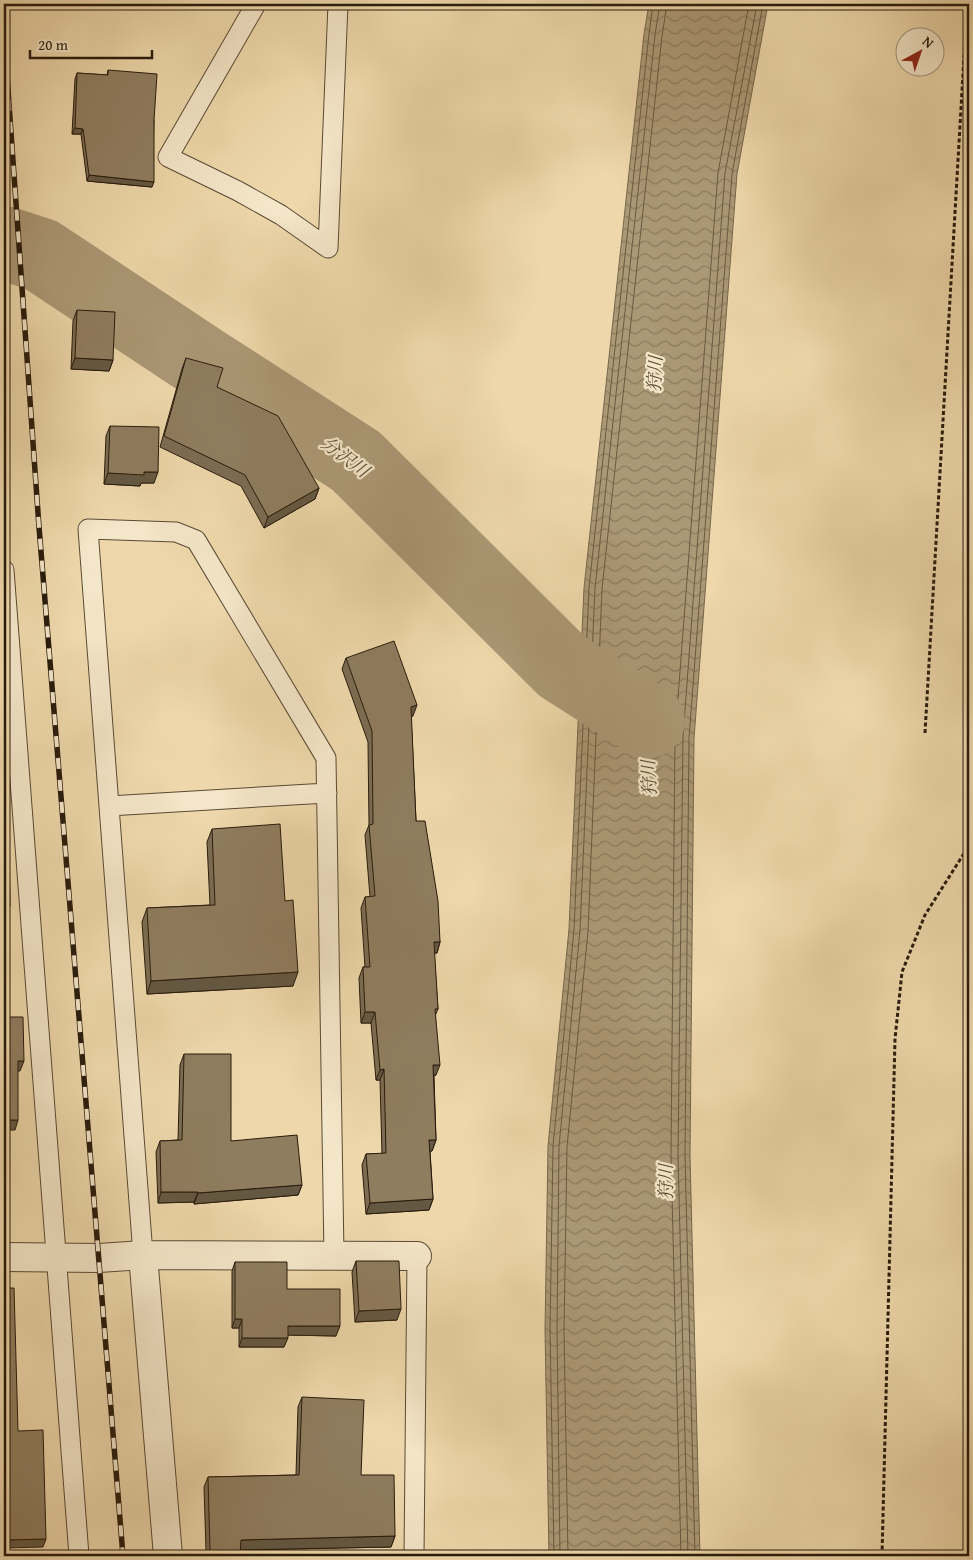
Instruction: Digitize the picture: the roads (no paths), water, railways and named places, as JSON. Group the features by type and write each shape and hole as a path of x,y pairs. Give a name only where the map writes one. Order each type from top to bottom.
{"street":[{"path":"143,1255 168,1556"},
{"path":"4,1257 98,1258 143,1255 417,1256"}],"lane":[{"path":"256,4 168,157 238,191 281,215 328,248 338,4"},
{"path":"143,1255 88,529 176,532 196,540 326,758 334,1255"},
{"path":"4,570 11,759 56,1258 80,1556"},
{"path":"109,806 327,793"},
{"path":"414,1556 417,1256"}],"water":[{"name":"狩川","path":"649,4 768,4 737,174 694,738 690,1155 700,1556 549,1556 545,1330 548,1146 569,929 584,588 644,34"}],"waterway":[{"name":"分沢川","path":"4,243 41,255 356,461 563,667 648,721"}],"railway":[{"path":"4,34 39,527 123,1556"}]}
